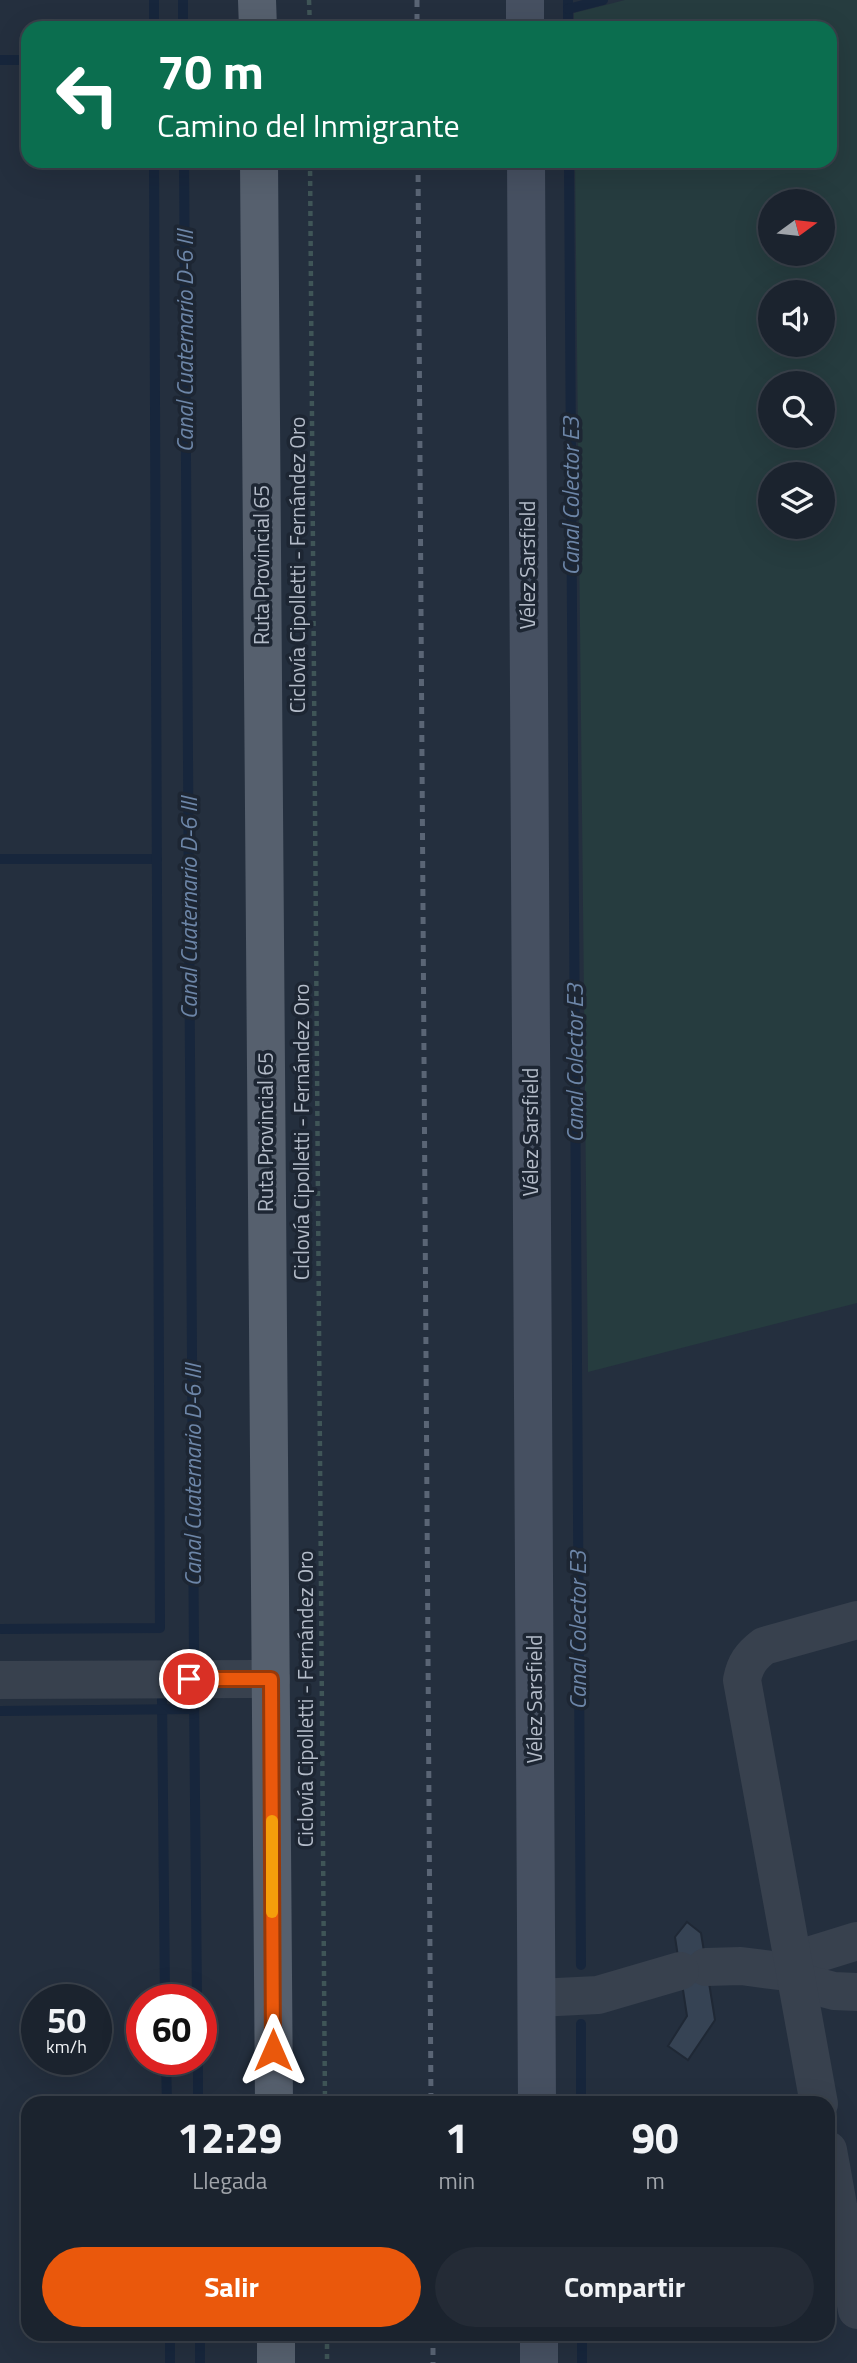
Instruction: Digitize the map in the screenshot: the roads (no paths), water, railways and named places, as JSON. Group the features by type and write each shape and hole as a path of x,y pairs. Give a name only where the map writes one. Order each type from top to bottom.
{"main road":[{"path":"257,0 258,21"},
{"name":"Ruta Provincial 65","path":"259,168 274,2096"},
{"path":"276,2341 276,2363"}],"street":[{"path":"525,0 525,21"},
{"name":"Vélez Sarsfield","path":"526,168 537,2096"},
{"path":"818,2096 742,1680 745,1666 764,1646 857,1620"},
{"path":"0,1681 271,1679"},
{"path":"795,1973 815,1954 857,1941"},
{"path":"537,1998 598,1995 693,1969 741,1966 795,1973 834,1991 857,1992"},
{"path":"835,2189 857,2310"},
{"path":"539,2341 539,2363"}],"waterway":[{"path":"154,0 154,21"},
{"name":"Canal Cuaternario D-6 III","path":"183,0 183,21"},
{"name":"Canal Colector E3","path":"568,0 568,21"},
{"path":"568,9 603,0"},
{"path":"0,60 21,60"},
{"path":"0,1629 160,1628 154,168"},
{"name":"Canal Cuaternario D-6 III","path":"184,168 194,1655"},
{"name":"Canal Colector E3","path":"569,168 581,1965"},
{"path":"0,859 157,859"},
{"name":"Canal Cuaternario D-6 III","path":"194,1698 197,1984"},
{"path":"162,1699 165,1984"},
{"path":"0,1711 194,1709"},
{"name":"Canal Colector E3","path":"581,2024 581,2096"},
{"path":"166,2075 167,2096"},
{"name":"Canal Cuaternario D-6 III","path":"198,2075 198,2096"},
{"path":"170,2341 170,2363"},
{"name":"Canal Cuaternario D-6 III","path":"200,2341 200,2363"},
{"name":"Canal Colector E3","path":"582,2341 582,2363"}],"railway":[{"path":"417,0 417,21"},
{"path":"418,168 431,2096"},
{"path":"433,2341 433,2363"}]}
